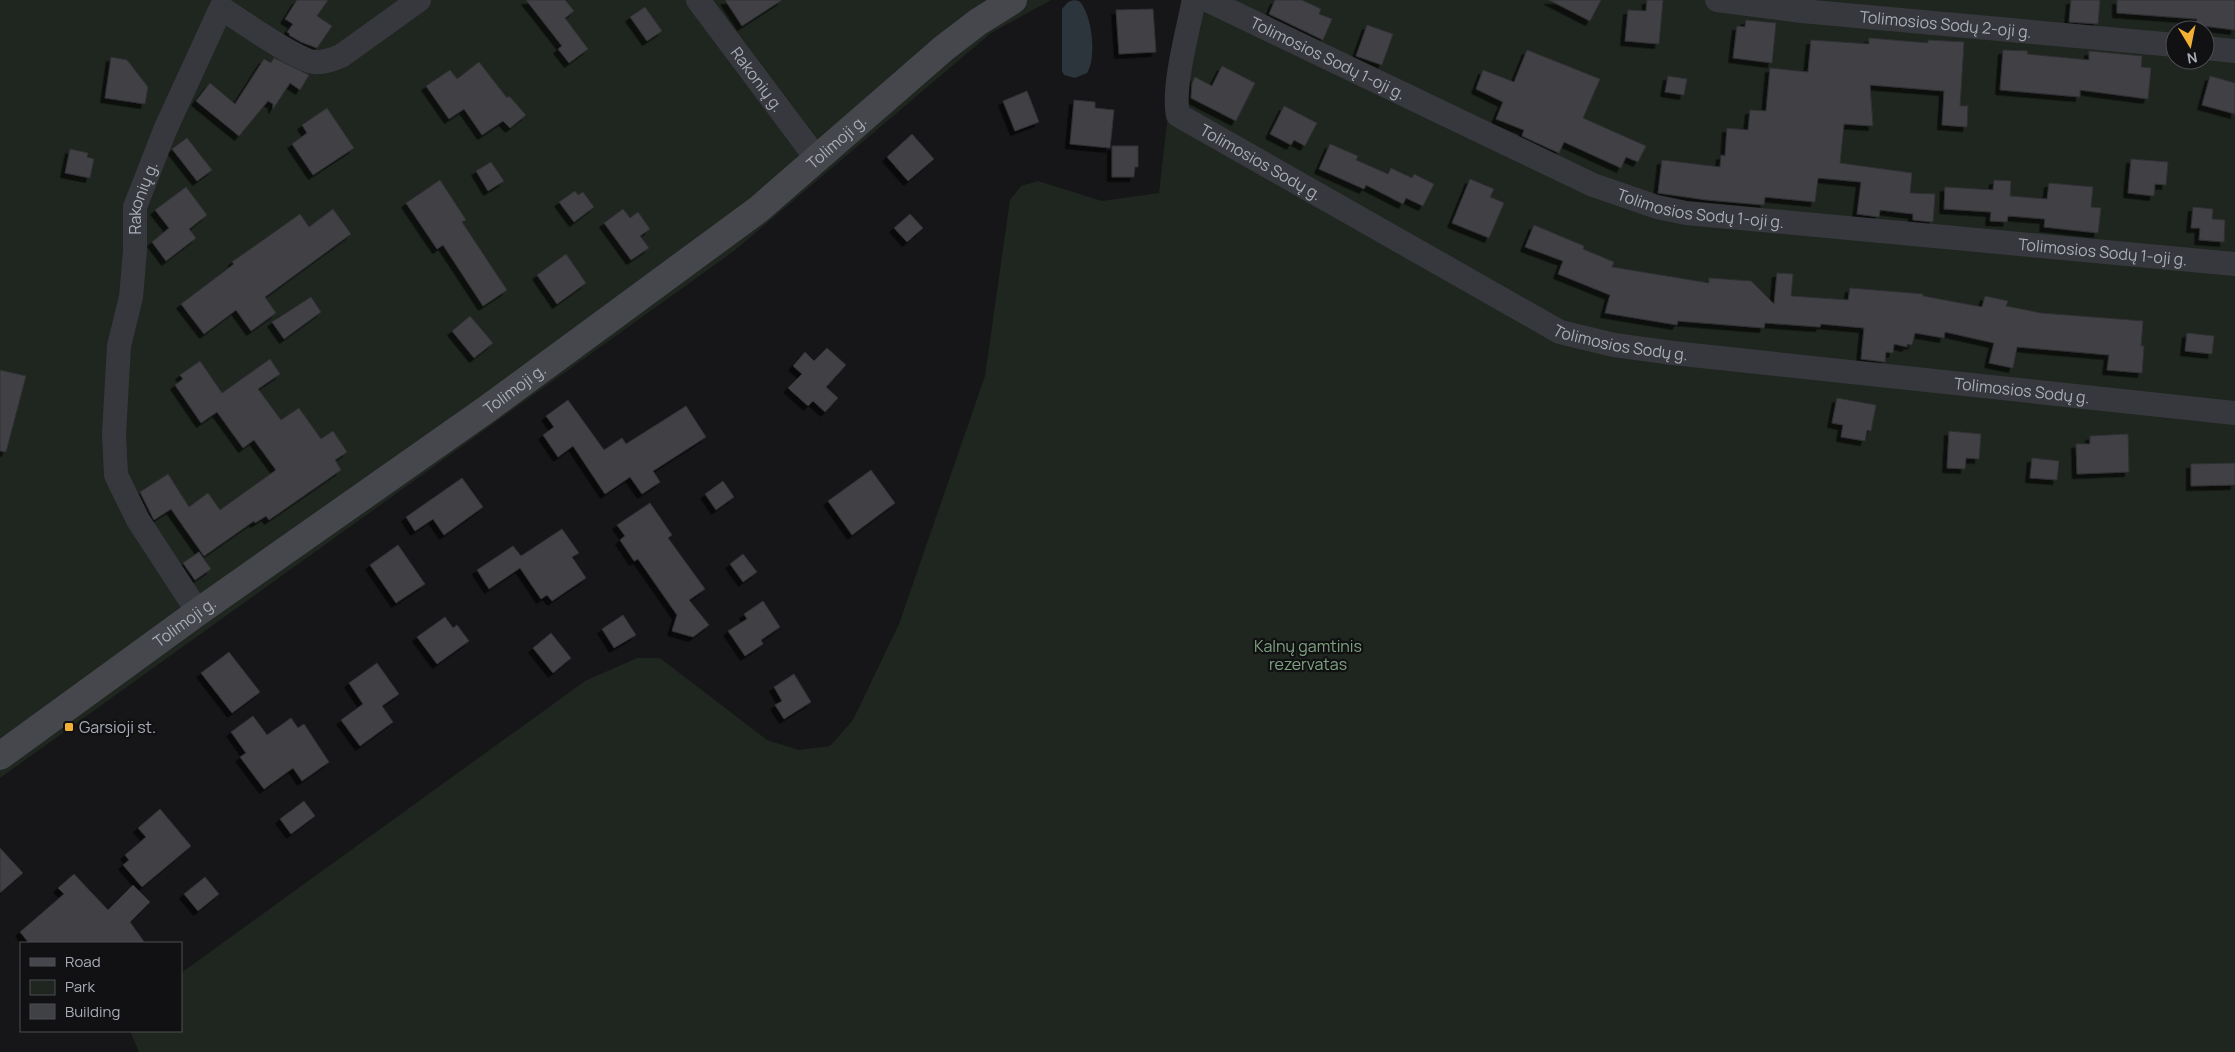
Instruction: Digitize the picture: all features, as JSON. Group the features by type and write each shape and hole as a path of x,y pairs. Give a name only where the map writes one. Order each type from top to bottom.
{"street":[{"name":"Rakonių g.","path":"198,612 138,520 116,475 114,434 119,346 130,297 135,251 135,207 165,130 220,8 298,56 314,62 328,61 341,56 419,0"},
{"name":"Rakonių g.","path":"698,0 816,159"},
{"name":"Tolimoji g.","path":"0,756 198,612 487,409 760,209 944,48 978,22 1013,0"},
{"name":"Tolimosios Sodų g.","path":"1194,0 1178,86 1176,107 1178,116 1560,332 1614,345 1673,354 2235,413"},
{"name":"Tolimosios Sodų 1-oji g.","path":"1207,0 1593,185 1657,207 1686,213 2235,264"},
{"name":"Tolimosios Sodų 2-oji g.","path":"1717,0 1812,12 2165,44"},
{"path":"2215,49 2235,51"}],"green space":[{"path":"0,0 1051,0 991,33 734,251 0,778"},
{"name":"Kalnų gamtinis rezervatas","path":"1181,0 2235,0 2235,1052 139,1052 130,1032 182,1032 182,972 585,681 637,658 660,658 767,740 799,750 830,746 853,720 899,624 985,376 1010,200 1021,186 1038,181 1102,201 1159,193"}],"shaded area":[{"path":"1079,1 1087,15 1092,36 1090,66 1087,73 1075,78 1064,75 1062,71 1062,9 1068,2"}],"building":[{"path":"297,0 328,0 317,16 332,26 317,48 301,42 287,32 293,24 285,19"},
{"path":"526,0 565,0 574,11 565,18 588,49 569,63 558,49 562,46"},
{"path":"725,0 782,0 742,26"},
{"path":"1275,0 1302,0 1321,9 1319,14 1332,19 1323,40 1269,14"},
{"path":"1549,0 1601,0 1590,21"},
{"path":"1647,0 1663,0 1659,44 1625,41 1628,10 1646,11"},
{"path":"2071,0 2100,0 2098,24 2069,22"},
{"path":"2117,0 2235,0 2235,30 2215,27 2215,20 2117,13"},
{"path":"645,7 662,31 647,41 630,17"},
{"path":"1153,9 1156,52 1119,54 1116,10"},
{"path":"1746,20 1776,23 1772,63 1733,58 1737,26 1745,27"},
{"path":"1367,25 1393,34 1382,65 1356,56"},
{"path":"1869,38 1928,43 1928,40 1964,42 1960,106 1968,106 1967,127 1942,125 1944,91 1870,85 1873,126 1844,124 1840,163 1912,173 1910,193 1935,194 1933,222 1913,220 1913,214 1880,210 1879,217 1857,214 1861,182 1818,178 1815,202 1765,197 1764,205 1658,193 1662,160 1720,167 1721,155 1725,156 1727,128 1748,130 1750,110 1766,111 1770,68 1808,72 1811,40 1869,44"},
{"path":"1527,50 1600,79 1583,118 1646,146 1638,162 1626,157 1621,168 1564,142 1559,153 1522,136 1524,130 1496,119 1503,102 1476,89 1483,70 1514,82"},
{"path":"2003,50 2028,51 2027,54 2089,60 2089,51 2142,56 2141,67 2151,68 2148,99 2080,90 2080,97 2000,90"},
{"path":"111,57 127,60 148,87 145,104 105,98"},
{"path":"274,58 309,75 300,90 290,83 273,109 273,104 268,101 239,136 196,101 210,83 235,104 264,59 271,63"},
{"path":"479,62 507,98 509,96 526,115 510,128 503,121 482,135 464,109 449,119 426,86 450,70 457,79"},
{"path":"1222,66 1255,83 1236,121 1191,98 1192,83 1195,77 1212,86"},
{"path":"1668,76 1687,79 1684,95 1665,92"},
{"path":"2210,76 2235,83 2235,114 2202,105"},
{"path":"1027,91 1039,122 1015,131 1003,101"},
{"path":"1074,100 1095,102 1095,108 1114,110 1110,148 1070,144"},
{"path":"1284,106 1317,123 1305,146 1294,140 1291,145 1270,134"},
{"path":"327,108 354,148 313,175 292,144 307,133 302,125"},
{"path":"912,134 934,159 908,181 887,157"},
{"path":"187,138 212,170 197,181 172,149"},
{"path":"1330,144 1358,156 1356,160 1388,174 1391,168 1412,178 1414,174 1434,184 1423,206 1406,198 1403,204 1366,185 1364,189 1319,169"},
{"path":"1112,146 1138,146 1138,167 1135,167 1134,177 1112,177"},
{"path":"70,149 88,153 87,157 94,159 90,178 65,173"},
{"path":"2131,159 2168,162 2166,185 2155,184 2154,196 2128,193"},
{"path":"491,162 504,181 488,191 476,171"},
{"path":"1470,179 1494,189 1490,197 1504,203 1489,238 1452,223"},
{"path":"440,180 466,220 462,222 507,290 483,306 443,245 437,249 406,203"},
{"path":"1994,180 2011,181 2010,196 2047,199 2049,183 2093,187 2091,207 2101,208 2098,233 2044,227 2045,219 2008,216 2007,222 1990,221 1991,212 1944,209 1945,187 1993,190"},
{"path":"186,187 207,215 189,229 196,238 166,261 152,242 169,228 155,210"},
{"path":"575,191 578,195 583,192 594,207 574,222 559,202"},
{"path":"2193,207 2213,209 2212,219 2225,220 2224,242 2199,240 2200,228 2191,228"},
{"path":"333,209 351,234 265,297 276,313 251,331 236,310 204,334 181,304 234,264 232,262 300,214 309,227"},
{"path":"623,209 630,218 638,212 650,229 640,236 649,248 631,260 604,223"},
{"path":"910,214 923,228 907,242 894,228"},
{"path":"1534,225 1584,246 1583,249 1614,262 1612,267 1709,283 1709,278 1751,281 1774,304 1777,273 1793,274 1791,296 1848,300 1850,288 1923,294 1923,296 1982,307 1985,296 2008,301 2006,306 2041,313 2143,321 2141,346 2144,346 2142,373 2107,370 2109,355 2017,347 2013,368 1989,363 1994,343 1945,332 1944,338 1915,333 1912,345 1907,344 1907,347 1894,344 1893,353 1886,352 1885,362 1861,359 1864,328 1821,324 1820,327 1765,323 1764,328 1678,321 1677,325 1605,313 1610,295 1558,274 1563,261 1525,247"},
{"path":"566,254 586,283 557,304 537,275"},
{"path":"311,297 321,312 284,339 272,322"},
{"path":"470,316 493,343 474,358 452,331"},
{"path":"2187,333 2214,336 2212,354 2185,351"},
{"path":"827,348 846,365 826,387 838,398 825,412 813,401 808,406 788,388 802,374 793,366 805,352 814,361"},
{"path":"270,359 280,374 258,389 281,420 299,408 321,439 333,431 347,452 335,460 341,470 269,520 266,516 255,523 254,521 204,556 171,509 154,520 140,492 168,474 189,507 208,493 220,510 276,470 254,440 243,448 217,412 201,423 175,385 183,379 180,375 200,361 222,393"},
{"path":"0,370 26,376 6,452 0,451"},
{"path":"1837,398 1876,405 1871,431 1867,430 1865,441 1841,437 1843,425 1832,423"},
{"path":"568,400 604,450 622,438 626,444 686,406 706,437 653,471 660,482 642,494 630,477 605,494 573,446 558,457 543,435 554,427 546,416"},
{"path":"1949,431 1981,434 1979,459 1966,458 1965,469 1947,468"},
{"path":"2128,434 2129,472 2077,474 2076,444 2090,444 2090,436"},
{"path":"2032,458 2059,461 2057,480 2030,478"},
{"path":"2235,463 2235,485 2191,486 2191,464"},
{"path":"871,470 895,503 852,535 828,501"},
{"path":"462,478 483,507 444,535 433,519 415,531 406,517"},
{"path":"723,481 734,497 716,510 705,494"},
{"path":"650,503 672,535 668,538 705,589 689,600 709,625 693,637 672,631 677,615 638,559 634,561 620,540 625,536 617,525"},
{"path":"562,529 579,553 572,557 586,578 552,601 547,595 541,599 520,568 489,589 477,570 513,546 521,556"},
{"path":"398,545 425,584 396,603 370,565"},
{"path":"199,552 211,569 195,580 183,563"},
{"path":"743,554 757,572 743,582 730,564"},
{"path":"763,601 780,627 761,640 763,644 745,656 728,631 747,619 744,614"},
{"path":"623,615 636,635 614,648 602,629"},
{"path":"445,617 453,628 457,625 469,641 437,664 417,637"},
{"path":"551,633 571,658 553,673 533,648"},
{"path":"229,652 260,692 232,713 201,673"},
{"path":"377,663 399,694 382,706 393,722 360,746 341,720 363,704 349,683"},
{"path":"794,674 811,702 784,719 775,705 782,701 774,687"},
{"path":"253,716 267,735 291,718 298,728 304,724 329,762 302,781 293,768 264,789 240,757 246,753 231,732"},
{"path":"304,801 315,816 291,834 280,819"},
{"path":"160,809 191,846 142,887 123,865 129,860 125,855 146,837 138,828"},
{"path":"0,848 23,873 0,893"},
{"path":"74,874 108,910 133,885 150,902 130,922 144,942 28,942 20,932 64,894 58,888"},
{"path":"205,877 219,894 198,911 184,894"}],"place":[{"name":"Garsioji st.","path":"69,727"}]}
